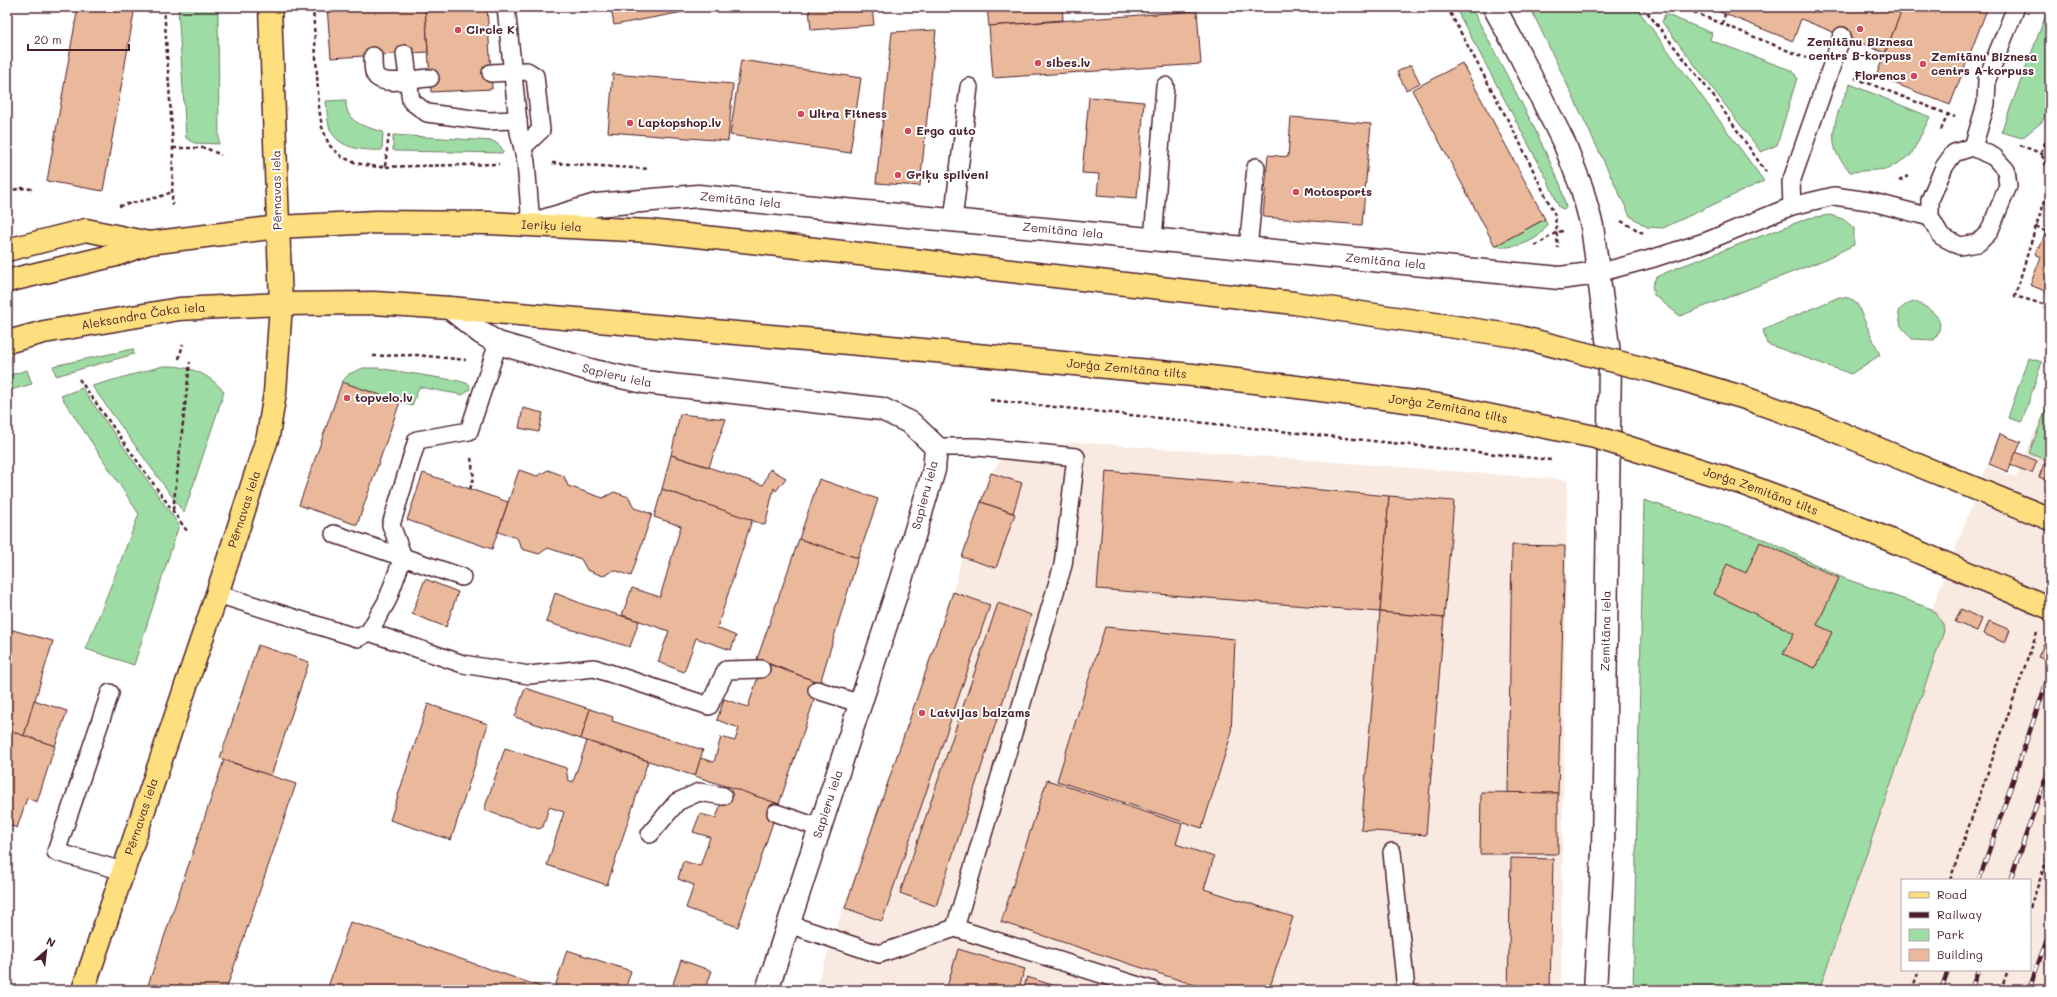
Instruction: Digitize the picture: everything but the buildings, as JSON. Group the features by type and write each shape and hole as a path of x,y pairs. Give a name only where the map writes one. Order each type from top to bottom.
{"main road":[{"name":"Pērnavas iela","path":"83,990 217,594 268,436 276,392 281,304 270,7"},
{"name":"Ieriķu iela","path":"278,227 376,222 531,225 650,230 1294,303 1516,336 1654,371 1742,397 1821,425 2050,519"},
{"path":"7,281 116,255 149,242 278,227"},
{"path":"7,250 86,230 149,242"},
{"path":"281,304 374,303 450,308"},
{"name":"Aleksandra Čaka iela","path":"7,342 44,332 179,309 281,304"},
{"name":"Jorģa Zemitāna tilts","path":"450,308 816,340 1186,375 1290,386 1438,405 1595,437 1707,472 1808,508 1883,537 2050,608"}],"street":[{"name":"Zemitāna iela","path":"1494,7 1520,55 1565,146 1582,189 1592,226 1610,361 1603,851 1595,990"},
{"name":"Zemitāna iela","path":"531,225 596,205 698,196 1560,278 1598,273"},
{"name":"Sapieru iela","path":"450,308 481,333 498,343 559,362 644,382 882,409 911,423 936,447 934,470 861,704 767,990"}],"lane":[{"path":"506,7 518,120 526,162 531,225"},
{"path":"1972,148 1986,104 1987,79 2016,7"},
{"path":"1792,206 1791,182 1842,36"},
{"path":"405,54 407,80 411,100 427,113 488,121 518,120"},
{"path":"373,56 374,73 379,79 387,82 430,78"},
{"path":"491,74 513,72 532,73 537,82 541,130 523,147"},
{"path":"1152,240 1165,86"},
{"path":"953,220 969,87"},
{"path":"1972,148 1994,157 2006,170 2008,186 1989,232 1978,243 1960,246 1941,236 1930,217 1930,200 1944,167 1954,153 1972,148"},
{"path":"1248,249 1256,167"},
{"path":"1598,273 1707,241 1792,206 1834,196 1870,201 1930,217"},
{"path":"217,594 358,638 369,632 387,602 403,557 391,526 417,440 469,432 498,343"},
{"path":"936,447 978,447 1076,457 1063,565 955,928"},
{"path":"334,534 462,577"},
{"path":"369,632 463,664 529,675 594,668 709,706 726,670 761,669"},
{"path":"817,690 861,704"},
{"path":"110,693 56,852 124,871"},
{"path":"650,834 677,802 699,792 723,796"},
{"path":"776,813 820,828"},
{"path":"1392,852 1406,990"},
{"path":"788,924 879,954 955,928 1152,990"}],"path":[{"path":"164,7 173,148 172,206"},
{"path":"313,7 319,108 322,127 329,145 342,157 356,163 377,167 504,164"},
{"path":"1447,7 1517,137 1554,215 1557,232 1560,278"},
{"path":"1643,7 1714,97 1769,177"},
{"path":"1722,24 1725,14"},
{"path":"2050,129 2041,153 2050,175"},
{"path":"385,166 389,134"},
{"path":"173,148 206,148 221,156"},
{"path":"2041,153 2050,157"},
{"path":"549,163 657,170"},
{"path":"2050,187 2036,226 2015,296 2050,306"},
{"path":"7,191 23,188 32,190"},
{"path":"2036,226 2050,234"},
{"path":"179,359 183,344"},
{"path":"173,510 190,362"},
{"path":"79,379 187,531"},
{"path":"990,400 1554,460"},
{"path":"469,432 474,478 470,489"},
{"path":"1950,879 2037,630"},
{"path":"2031,905 2050,851"},
{"path":"1912,990 1919,971"},
{"path":"2001,990 2008,971"}],"shaded area":[{"path":"2050,397 2050,990 1819,990 1944,631 1943,624 1932,609 1987,466 2016,477"},
{"path":"1077,442 1567,480 1561,990 815,990 953,592 962,557 991,473 1007,452"}],"green space":[{"path":"178,7 218,7 219,144 194,143 186,138"},
{"path":"1455,7 1471,7 1533,125 1561,186 1566,208 1563,209 1559,207 1547,179"},
{"path":"1530,7 1636,7 1764,181 1663,228 1647,227 1630,216"},
{"path":"2049,7 2050,102 2042,122 2022,138 2001,132"},
{"path":"1665,14 1712,33 1710,40 1793,71 1797,78 1777,145 1761,152 1662,22"},
{"path":"1850,84 1930,117 1911,155 1888,169 1850,172 1837,154 1834,145 1834,127 1836,118"},
{"path":"346,100 347,108 352,119 363,125 383,132 382,150 366,150 350,147 343,144 332,133 328,123 326,101"},
{"path":"393,135 493,141 501,147 503,153 395,151 393,150"},
{"path":"1830,215 1843,219 1854,228 1854,245 1821,261 1680,316 1654,295 1652,286 1656,277 1809,218"},
{"path":"1545,219 1547,225 1538,236 1532,240 1517,246 1495,246"},
{"path":"1839,297 1849,298 1857,304 1880,355 1851,374 1767,344 1763,330"},
{"path":"1914,301 1932,312 1939,321 1940,326 1934,340 1912,339 1901,326 1898,311 1908,303"},
{"path":"133,349 134,354 56,376 53,366"},
{"path":"2028,358 2042,362 2022,422 2008,418"},
{"path":"163,366 181,367 197,372 212,380 224,392 184,513 92,386"},
{"path":"363,368 378,368 459,381 469,384 470,389 463,395 419,387 412,406 342,382 349,374"},
{"path":"27,370 32,384 7,391 7,376"},
{"path":"82,388 179,525 134,665 86,649 139,514 61,396"},
{"path":"2050,400 2050,462 2029,453"},
{"path":"1644,500 1766,540 1843,578 1932,609 1943,624 1944,631 1819,990 1633,990"}],"railway":[{"path":"1979,879 2050,672"},
{"path":"2010,879 2050,766"},
{"path":"2029,990 2050,930"},
{"path":"1941,990 1948,971"},
{"path":"1971,990 1978,971"}],"place":[{"name":"Zemitānu Biznesa centrs B-korpuss","path":"1860,29"},
{"name":"Circle K","path":"458,30"},
{"name":"sibes.lv","path":"1038,63"},
{"name":"Zemitānu Biznesa centrs A-korpuss","path":"1923,64"},
{"name":"Florencs","path":"1914,76"},
{"name":"Ultra Fitness","path":"801,114"},
{"name":"Laptopshop.lv","path":"630,123"},
{"name":"Ergo auto","path":"908,131"},
{"name":"Griķu spilveni","path":"898,175"},
{"name":"Motosports","path":"1296,192"},
{"name":"topvelo.lv","path":"347,398"},
{"name":"Latvijas balzams","path":"922,713"}]}
